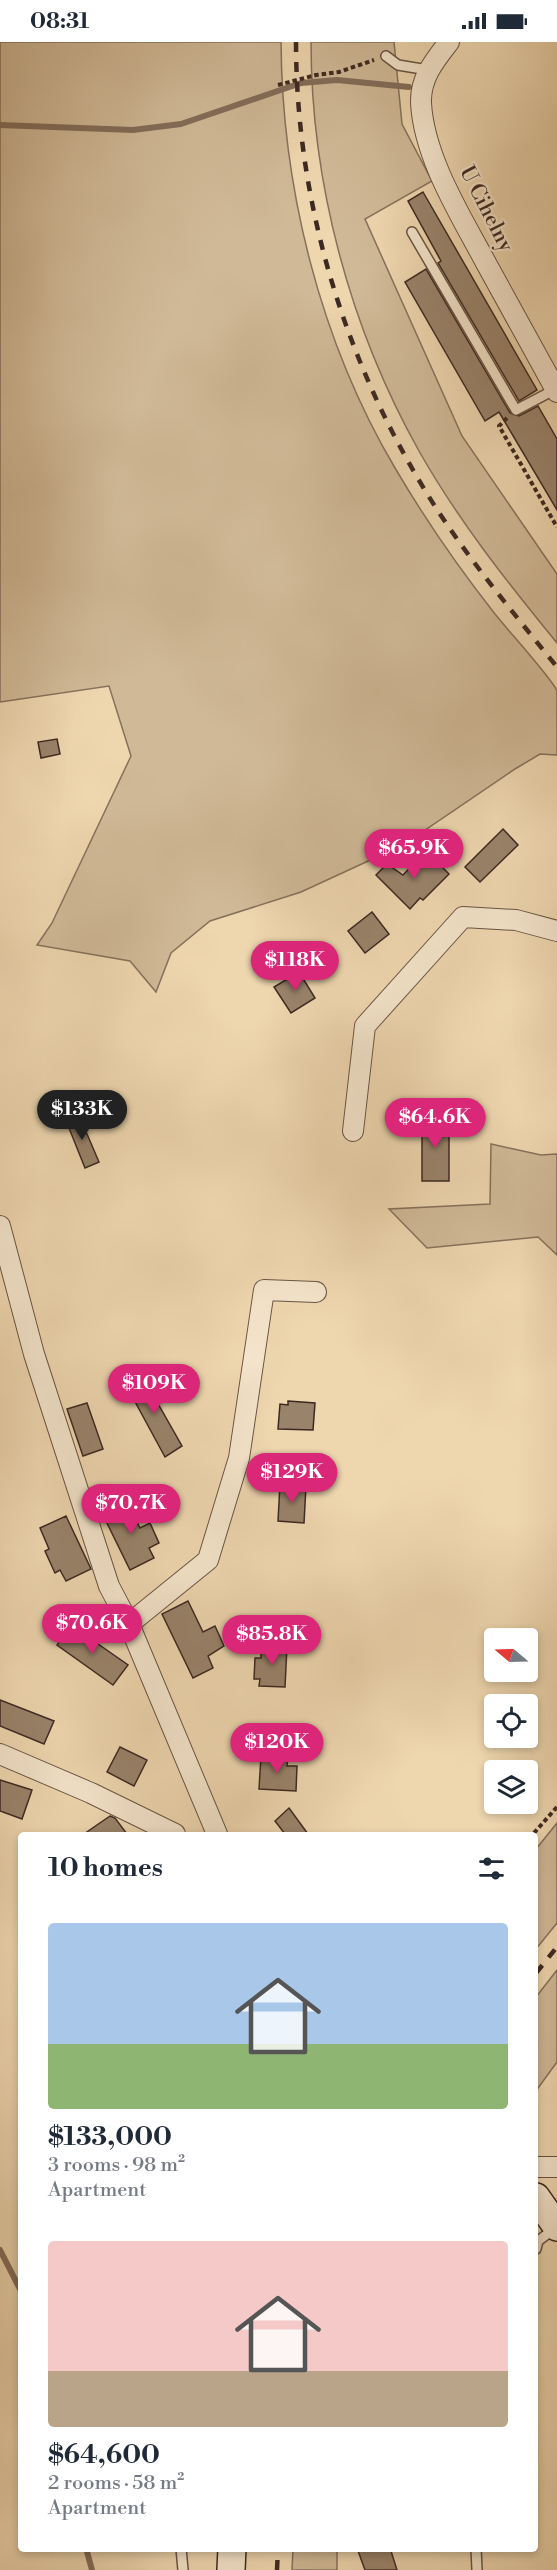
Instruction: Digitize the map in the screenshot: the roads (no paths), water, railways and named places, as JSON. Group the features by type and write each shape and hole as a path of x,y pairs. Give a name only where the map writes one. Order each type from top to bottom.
{"street":[{"name":"U Cihelny","path":"449,42 428,70 421,102 426,131 444,185 556,390"},
{"path":"353,1131 365,1026 463,917 516,920 557,931"},
{"path":"0,1226 34,1354 109,1586 129,1624 216,1832"},
{"path":"129,1624 208,1560 239,1458 264,1290 316,1292"},
{"path":"0,1754 91,1793 171,1832"},
{"path":"538,2167 557,2167"},
{"path":"538,2200 557,2227"},
{"path":"231,2570 232,2552"}],"lane":[{"path":"386,56 398,65 428,70"},
{"path":"412,232 516,410 556,390"},
{"path":"538,2241 557,2227"},
{"path":"181,2552 183,2570"},
{"path":"476,2552 477,2570"}],"waterway":[{"path":"0,125 133,130 181,124 301,83 337,80 409,87"},
{"path":"0,2250 18,2285"},
{"path":"87,2552 92,2570"}],"railway":[{"path":"296,42 298,104 317,227 333,287 354,345 378,402 406,458 438,511 481,571 557,667"},
{"path":"538,1971 557,1947"},
{"path":"277,2570 278,2552"}]}
